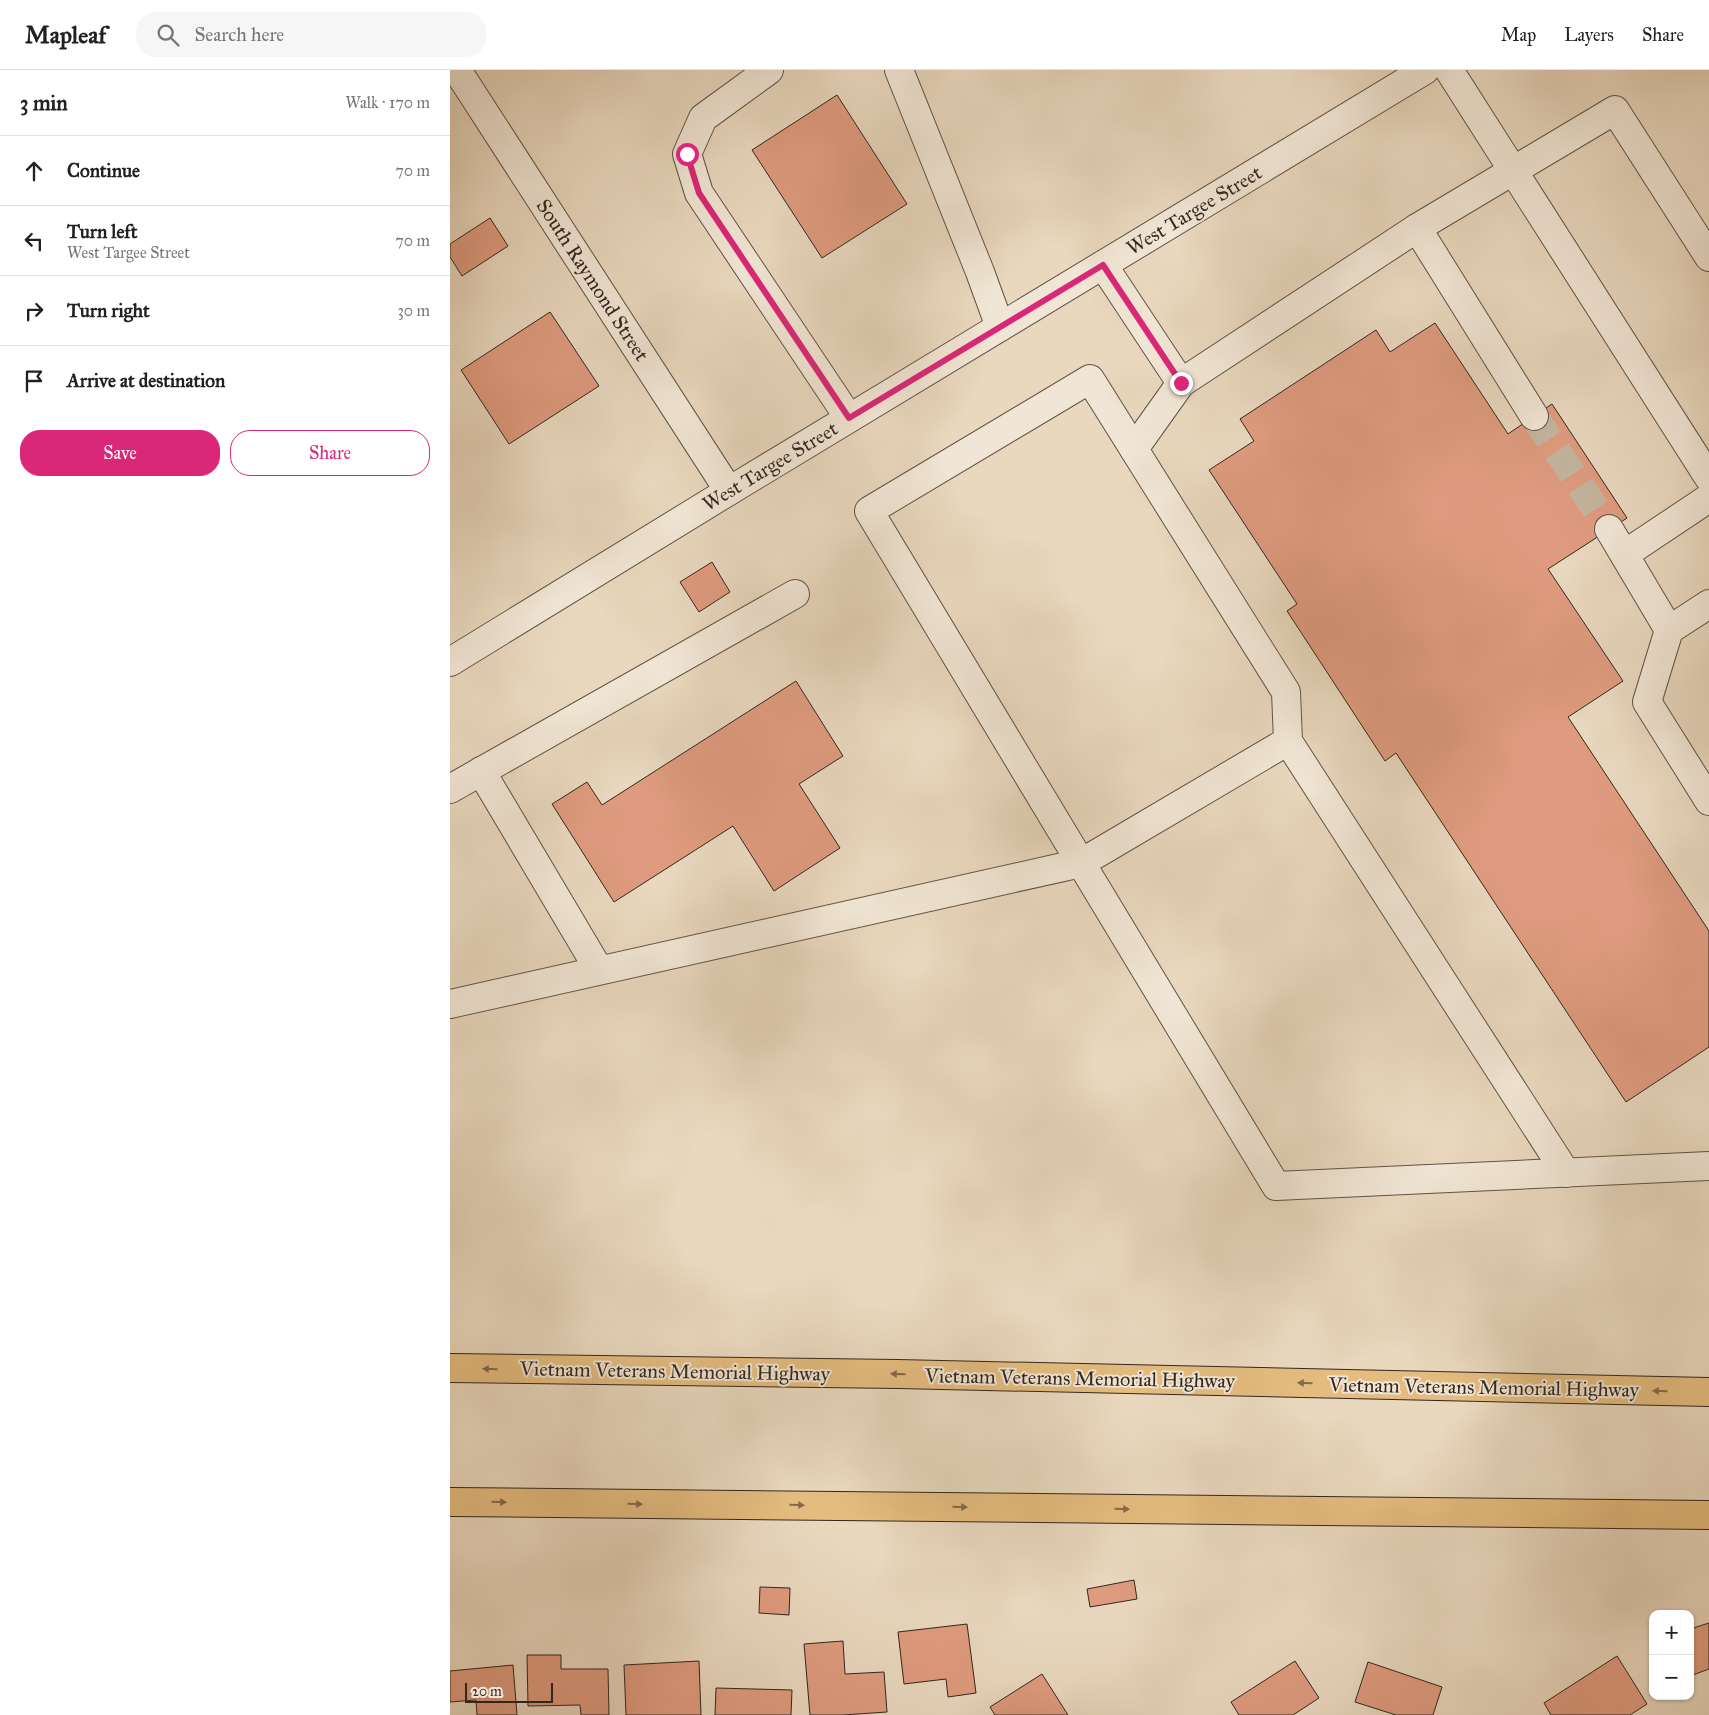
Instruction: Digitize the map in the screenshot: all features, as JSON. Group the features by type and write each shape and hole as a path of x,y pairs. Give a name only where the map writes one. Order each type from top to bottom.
{"highway":[{"name":"Vietnam Veterans Memorial Highway","path":"450,1368 898,1374 1709,1392"},
{"path":"450,1502 1709,1515"}],"street":[{"name":"South Raymond Street","path":"457,70 729,491"},
{"path":"769,70 703,118 687,154 699,193 849,418"},
{"path":"899,70 980,272 1000,327"},
{"name":"West Targee Street","path":"450,662 1425,70"},
{"path":"1449,70 1709,478"},
{"path":"1134,449 1181,383 1417,228 1615,110 1709,257"},
{"path":"1417,228 1534,416"},
{"path":"1103,265 1181,383"},
{"path":"1566,1173 1288,742 1286,692 1090,379 870,511 1276,1186 1566,1173 1709,1166"},
{"path":"1625,554 1709,498"},
{"path":"1609,529 1669,630"},
{"path":"450,789 795,594"},
{"path":"1709,604 1669,630 1647,702 1709,801"},
{"path":"450,1004 1081,863 1288,742"},
{"path":"481,772 599,970"}],"building":[{"path":"837,95 907,204 822,258 752,150"},
{"path":"490,218 508,246 462,276 450,257 450,244"},
{"path":"550,312 599,386 509,444 461,370"},
{"path":"1435,323 1508,434 1552,404 1627,518 1548,569 1623,681 1568,717 1709,931 1709,1047 1626,1102 1396,753 1385,761 1287,611 1297,604 1209,470 1254,441 1240,419 1376,330 1390,352"},
{"path":"712,562 730,592 699,612 680,582"},
{"path":"796,681 843,756 799,784 840,848 774,891 733,826 614,902 552,804 587,782 602,805"},
{"path":"1134,1580 1137,1599 1090,1607 1087,1589"},
{"path":"760,1587 790,1588 789,1615 759,1613"},
{"path":"1709,1623 1709,1669 1694,1675 1694,1655 1694,1628"},
{"path":"967,1624 976,1693 948,1697 946,1679 904,1684 898,1632"},
{"path":"843,1641 845,1674 884,1672 887,1712 810,1715 804,1644"},
{"path":"527,1655 561,1655 561,1669 608,1669 609,1715 581,1715 580,1705 528,1706"},
{"path":"1617,1656 1647,1704 1630,1715 1551,1715 1544,1703"},
{"path":"699,1661 701,1715 626,1715 624,1665"},
{"path":"1295,1661 1319,1698 1293,1715 1239,1715 1231,1702"},
{"path":"1368,1662 1442,1687 1433,1715 1396,1715 1355,1702"},
{"path":"513,1665 517,1715 477,1715 476,1700 450,1702 450,1671"},
{"path":"1042,1674 1068,1715 995,1715 990,1707"},
{"path":"716,1688 792,1690 791,1715 715,1715"}],"tunnel":[{"path":"1534,416 1609,529"}],"route":[{"path":"687,154 699,193 849,418 1103,265 1181,383"}]}
